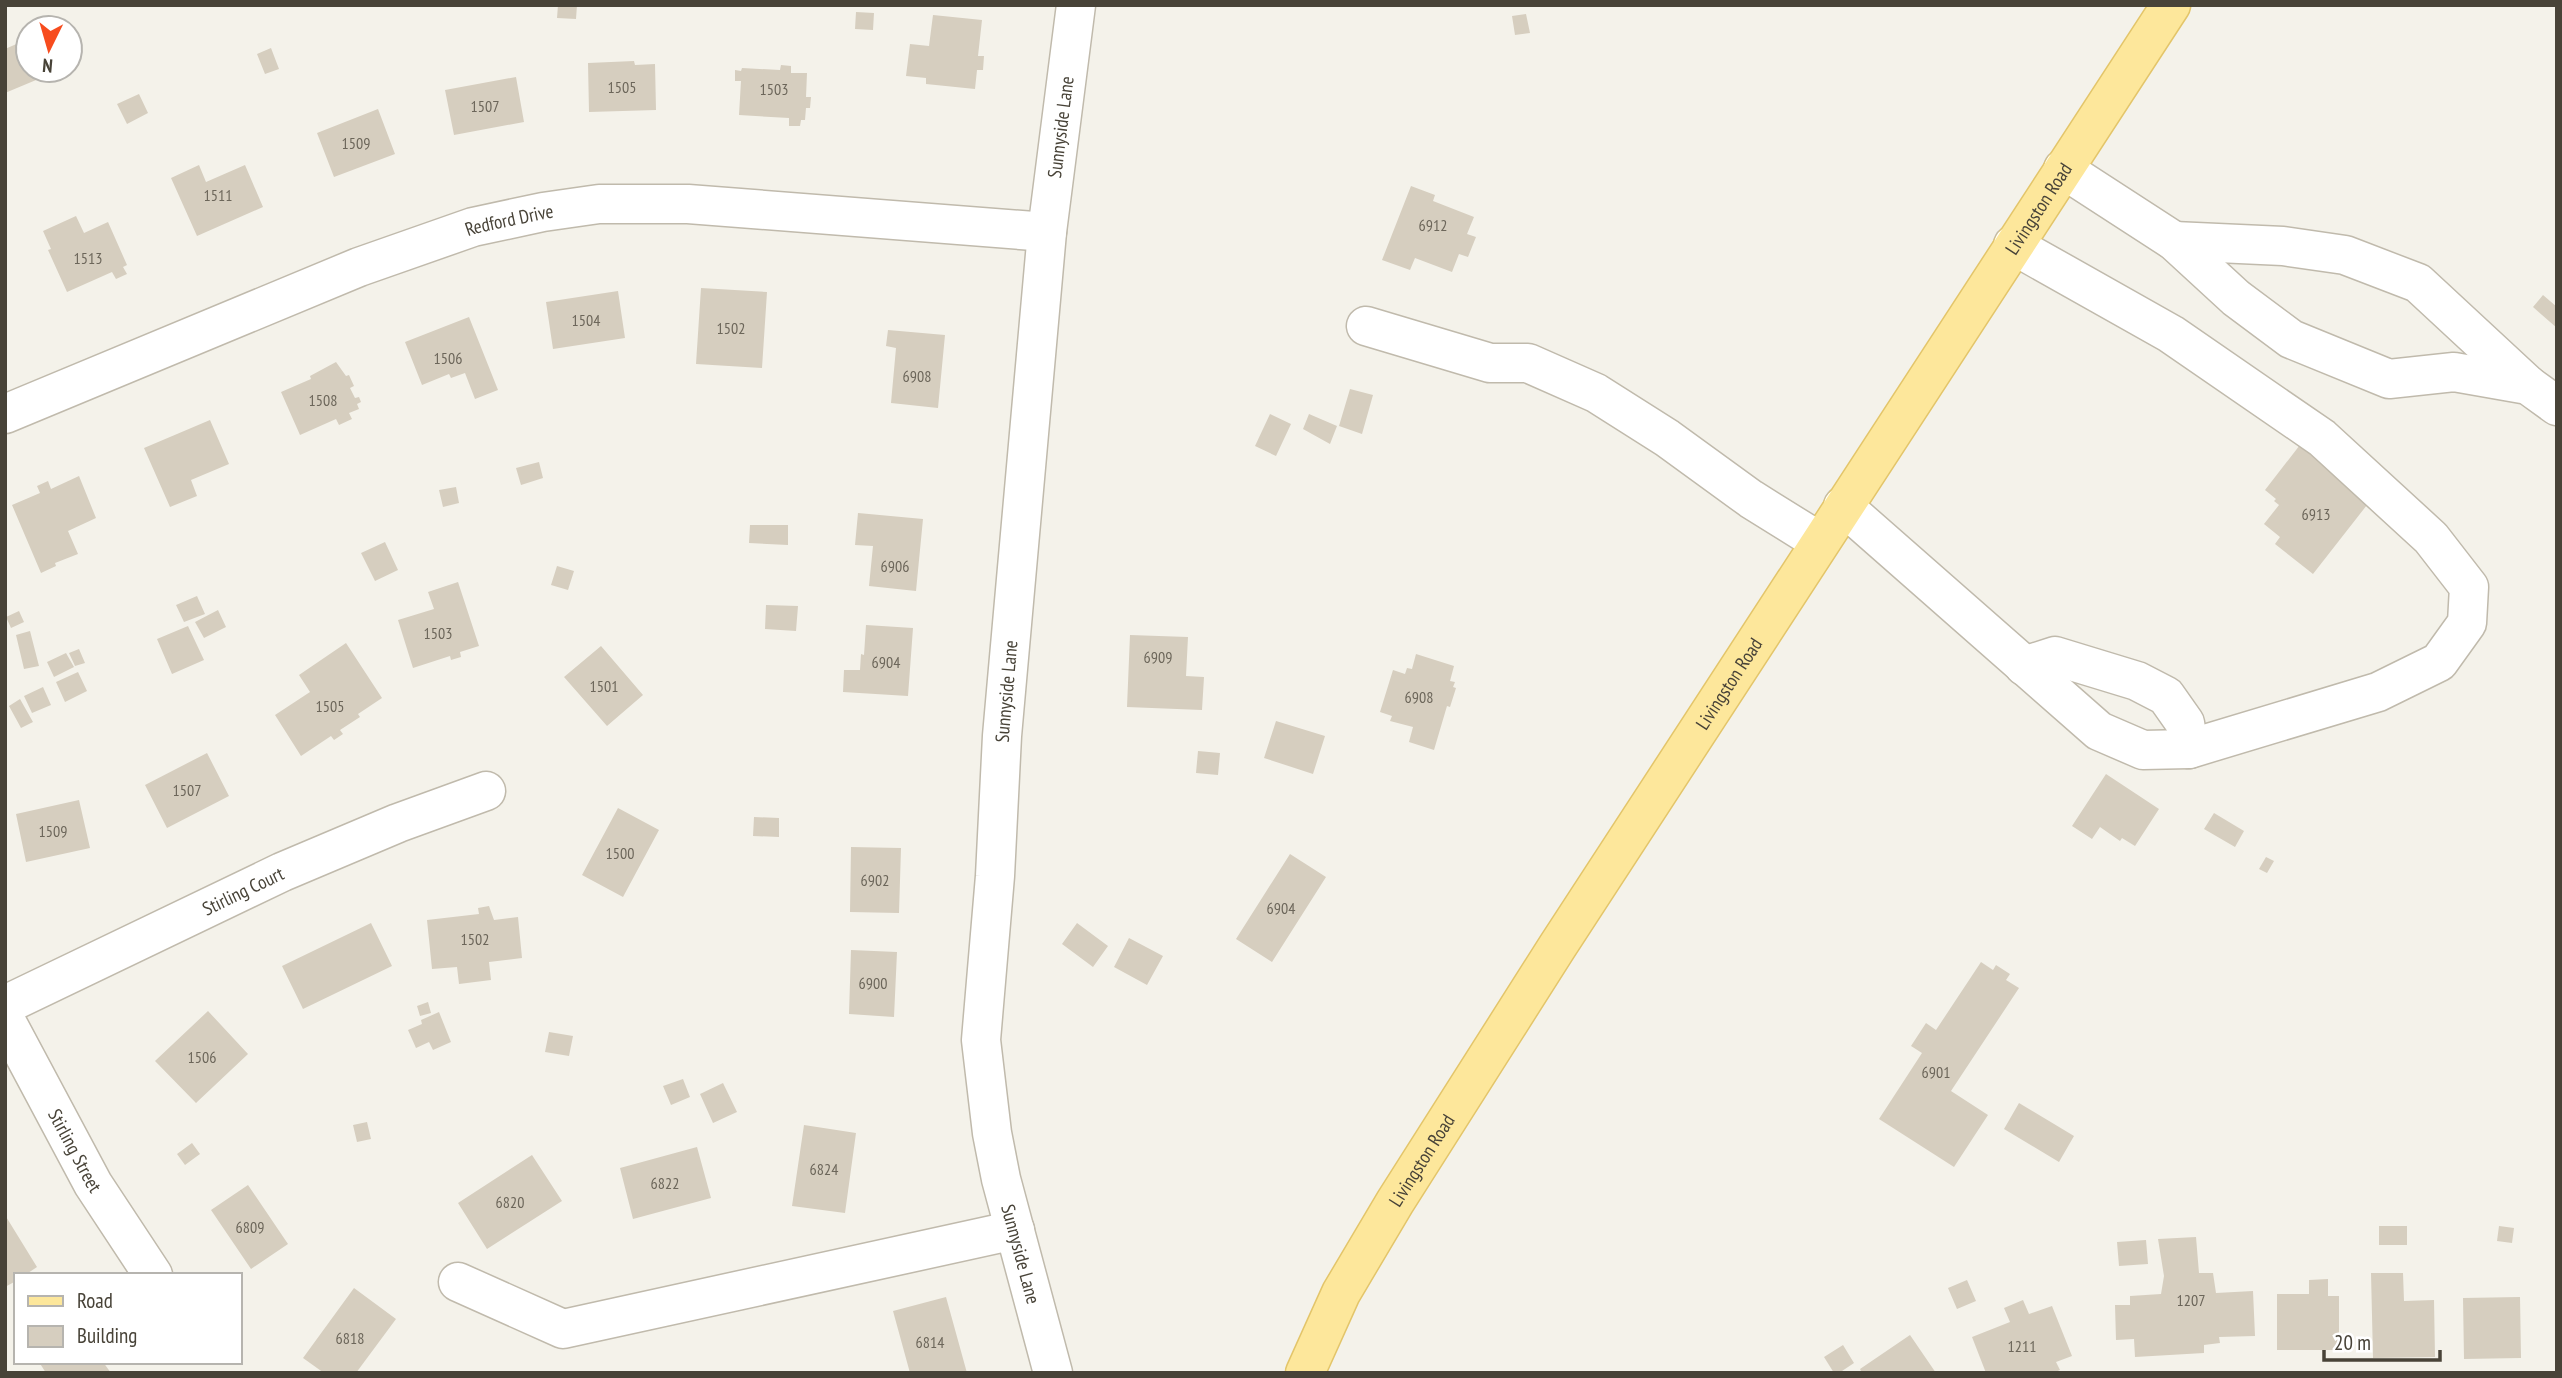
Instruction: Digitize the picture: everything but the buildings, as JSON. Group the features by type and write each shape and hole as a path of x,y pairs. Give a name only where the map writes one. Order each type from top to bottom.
{"main road":[{"name":"Livingston Road","path":"1305,1373 1341,1293 1395,1202 1557,947 2171,5"}],"street":[{"name":"Sunnyside Lane","path":"1053,1373 1001,1180 992,1133 981,1040 995,876 1002,736 1047,232 1076,5"},
{"path":"2063,169 2174,242 2236,299 2291,339 2389,379 2454,372 2543,395"},
{"name":"Redford Drive","path":"5,414 359,267 446,235 543,212 599,204 688,204 1047,232"},
{"path":"2174,242 2283,246 2345,255 2418,283 2543,395"},
{"path":"1843,506 2099,731 2143,750 2189,749 2378,692 2438,662 2467,622 2469,587 2431,538 2322,438 2171,334 2013,245"},
{"path":"1366,326 1490,363 1528,363 1596,393 1667,438 1751,499 1820,542"},
{"path":"2024,666 2055,656 2137,681 2166,696 2185,723 2189,749"},
{"name":"Stirling Court","path":"5,1005 282,872 398,823 486,791"},
{"name":"Stirling Street","path":"5,1019 93,1184 152,1273"},
{"path":"458,1282 563,1329 1015,1230"}]}
